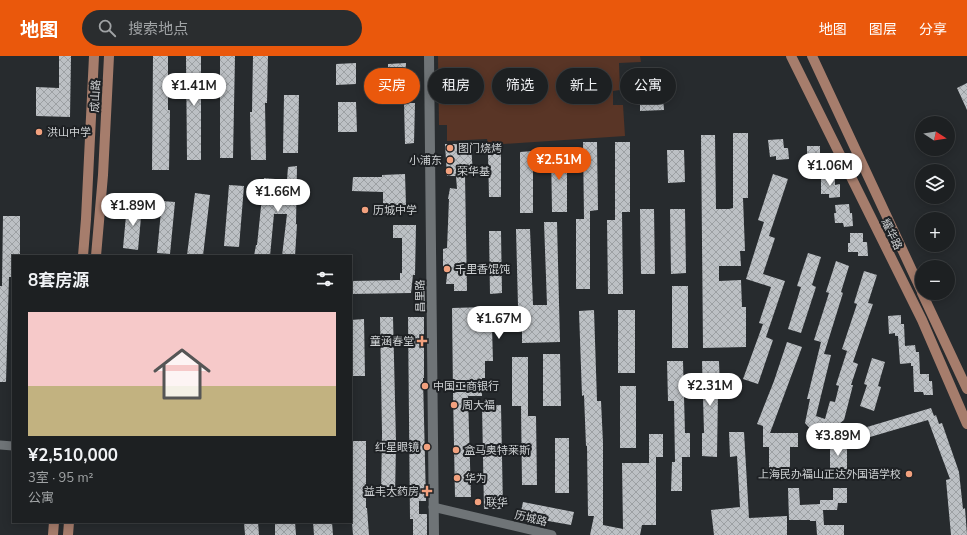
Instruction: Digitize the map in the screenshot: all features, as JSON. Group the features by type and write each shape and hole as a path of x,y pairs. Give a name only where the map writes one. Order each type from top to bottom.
{"main road":[{"name":"成山路","path":"83,255 94,56"},
{"name":"成山路","path":"96,255 103,175 109,56"},
{"name":"耀华路","path":"791,56 922,320 967,424"},
{"name":"耀华路","path":"812,56 915,278"},
{"name":"耀华路","path":"925,300 967,389"},
{"path":"53,535 54,523"},
{"path":"68,535 69,523"}],"street":[{"name":"昌里路","path":"429,56 434,535"},
{"path":"0,445 12,446"},
{"name":"历城路","path":"434,507 552,535"}],"shaded area":[{"path":"438,56 640,56 641,62 619,63 620,90 613,91 613,105 623,105 625,136 488,145 487,139 447,141 447,125 439,125 439,104 484,104 484,68 438,68"}],"building":[{"path":"59,56 71,56 70,117 36,116 36,87 59,88"},
{"path":"153,56 168,56 168,110 170,110 169,170 152,170"},
{"path":"186,56 201,56 201,160 187,160"},
{"path":"220,56 235,56 233,158 220,158"},
{"path":"253,56 268,56 267,103 265,103 266,160 251,160 250,112 252,112"},
{"path":"356,63 356,84 336,85 336,64"},
{"path":"406,63 406,68 388,68 388,64"},
{"path":"967,83 967,110 957,88"},
{"path":"284,95 299,95 298,153 283,153"},
{"path":"338,102 356,102 357,132 338,132"},
{"path":"404,104 415,104 414,143 405,144"},
{"path":"640,104 664,104 664,110 640,111"},
{"path":"733,133 748,133 748,198 743,198 745,251 740,251 741,266 719,266 719,281 741,280 742,307 746,307 746,347 703,348 701,135 715,135 716,209 729,209 733,208"},
{"path":"783,139 784,148 788,148 789,159 776,160 776,156 770,157 768,140"},
{"path":"583,142 597,142 598,210 590,211 590,289 576,289 576,219 584,219"},
{"path":"615,142 630,142 630,212 622,212 623,294 608,294 607,220 615,220"},
{"path":"445,144 471,144 473,175 465,175 467,291 454,291 454,284 446,284 448,266 443,267 443,249 447,248 448,199 450,188 457,189 456,176 447,176"},
{"path":"807,146 820,146 820,155 825,155 826,167 814,168 814,164 805,165"},
{"path":"551,150 567,150 567,212 552,212"},
{"path":"667,150 684,150 685,182 668,183"},
{"path":"533,151 533,213 520,213 520,152"},
{"path":"488,154 501,154 501,197 489,197"},
{"path":"297,166 297,224 295,255 282,255 287,214 274,214 270,255 254,255 257,245 264,178 287,180 288,167"},
{"path":"405,174 406,205 383,205 383,192 352,191 353,177 382,177 382,175"},
{"path":"773,174 788,179 769,236 775,238 763,274 785,281 766,337 773,340 758,384 743,379 763,324 759,323 771,287 746,279 764,222 758,220"},
{"path":"821,176 835,176 835,185 840,184 840,197 829,198 829,194 821,194"},
{"path":"229,185 244,186 239,247 224,246"},
{"path":"195,193 210,195 203,255 187,255"},
{"path":"162,201 175,202 170,254 157,253"},
{"path":"849,204 850,213 852,213 853,226 844,227 843,223 835,223 835,205"},
{"path":"127,205 142,206 138,250 123,248"},
{"path":"640,209 654,209 655,274 641,274"},
{"path":"670,209 685,209 686,273 671,274"},
{"path":"3,216 20,216 20,255 12,255 12,277 9,277 6,382 0,382 0,286 2,286"},
{"path":"544,222 557,222 560,342 522,343 522,328 492,328 493,361 485,361 485,378 482,378 482,396 468,396 471,497 455,497 452,308 518,306 516,229 530,229 533,305 547,305"},
{"path":"393,225 416,225 415,275 413,275 411,293 352,294 352,281 400,280 400,273 402,273 402,238 393,238"},
{"path":"489,231 501,231 502,293 490,294"},
{"path":"850,233 863,233 863,242 867,242 868,256 858,256 858,252 848,252"},
{"path":"808,253 821,257 812,285 816,287 801,333 788,329 801,287 797,286"},
{"path":"836,261 849,266 841,292 843,293 824,354 831,355 816,416 825,419 830,401 835,402 839,386 836,385 847,351 842,349 857,304 854,303 864,271 877,275 868,303 873,304 853,362 858,364 851,385 853,385 844,420 830,431 830,425 821,431 819,427 813,432 805,423 810,399 807,399 821,342 814,340 829,293 826,292"},
{"path":"672,286 688,286 688,348 672,348"},
{"path":"594,310 597,401 601,401 603,443 603,525 623,529 622,463 649,463 649,434 663,434 663,457 656,457 656,525 642,525 640,535 590,535 594,516 588,516 587,446 584,395 582,396 579,311"},
{"path":"618,310 635,310 635,373 618,373"},
{"path":"901,315 901,324 904,324 905,346 915,345 916,352 919,352 920,374 929,374 929,381 932,381 933,395 924,395 923,392 914,392 913,366 911,366 911,363 900,364 898,336 895,336 895,333 889,334 888,316"},
{"path":"380,317 393,317 396,442 395,497 381,497 382,434"},
{"path":"408,317 424,317 423,378 426,501 419,501 419,514 427,514 427,535 413,535 413,519 410,519"},
{"path":"364,319 365,376 352,376 352,320"},
{"path":"787,342 802,347 770,433 798,433 798,447 790,447 790,473 769,473 769,447 763,447 763,426 757,424"},
{"path":"543,354 560,354 561,406 543,406"},
{"path":"512,357 528,357 528,416 536,416 537,485 522,485 521,406 512,406"},
{"path":"872,358 885,362 878,386 881,387 874,411 860,406 867,385 864,384"},
{"path":"667,361 683,361 685,433 690,433 690,457 682,457 682,491 671,491 672,462 675,462 674,401 668,401"},
{"path":"702,361 719,361 720,391 718,391 717,457 702,456 702,433 704,433"},
{"path":"620,386 636,386 636,448 620,448"},
{"path":"501,405 503,509 484,509 482,406"},
{"path":"931,408 934,416 936,415 939,424 942,423 959,472 963,509 965,508 967,535 951,535 946,480 950,479 928,420 870,437 867,427"},
{"path":"729,432 744,432 749,518 787,516 787,535 714,535 711,510 740,507 737,456 730,457"},
{"path":"555,438 569,438 569,493 555,493"},
{"path":"352,441 366,441 366,508 369,535 353,535"},
{"path":"830,441 838,441 838,446 847,446 847,471 830,471"},
{"path":"788,488 799,488 800,505 820,504 820,500 833,500 833,488 847,488 847,503 838,503 837,510 823,510 824,525 844,525 844,535 817,535 816,521 789,520"},
{"path":"523,502 574,512 571,525 520,516"},
{"path":"244,523 258,523 259,535 245,535"},
{"path":"275,523 295,523 296,535 275,535"},
{"path":"313,523 332,523 333,535 314,535"}],"place":[{"name":"洪山中学","path":"39,132"},
{"name":"图门烧烤","path":"450,148"},
{"name":"小浦东","path":"450,160"},
{"name":"荣华基","path":"449,171"},
{"name":"历城中学","path":"365,210"},
{"name":"千里香馄饨","path":"447,269"},
{"name":"童涵春堂","path":"422,341"},
{"name":"中国工商银行","path":"425,386"},
{"name":"周大福","path":"454,405"},
{"name":"红星眼镜","path":"427,447"},
{"name":"盒马奥特莱斯","path":"456,450"},
{"name":"上海民办福山正达外国语学校","path":"909,474"},
{"name":"华为","path":"457,478"},
{"name":"益丰大药房","path":"427,491"},
{"name":"联华","path":"478,502"}]}
